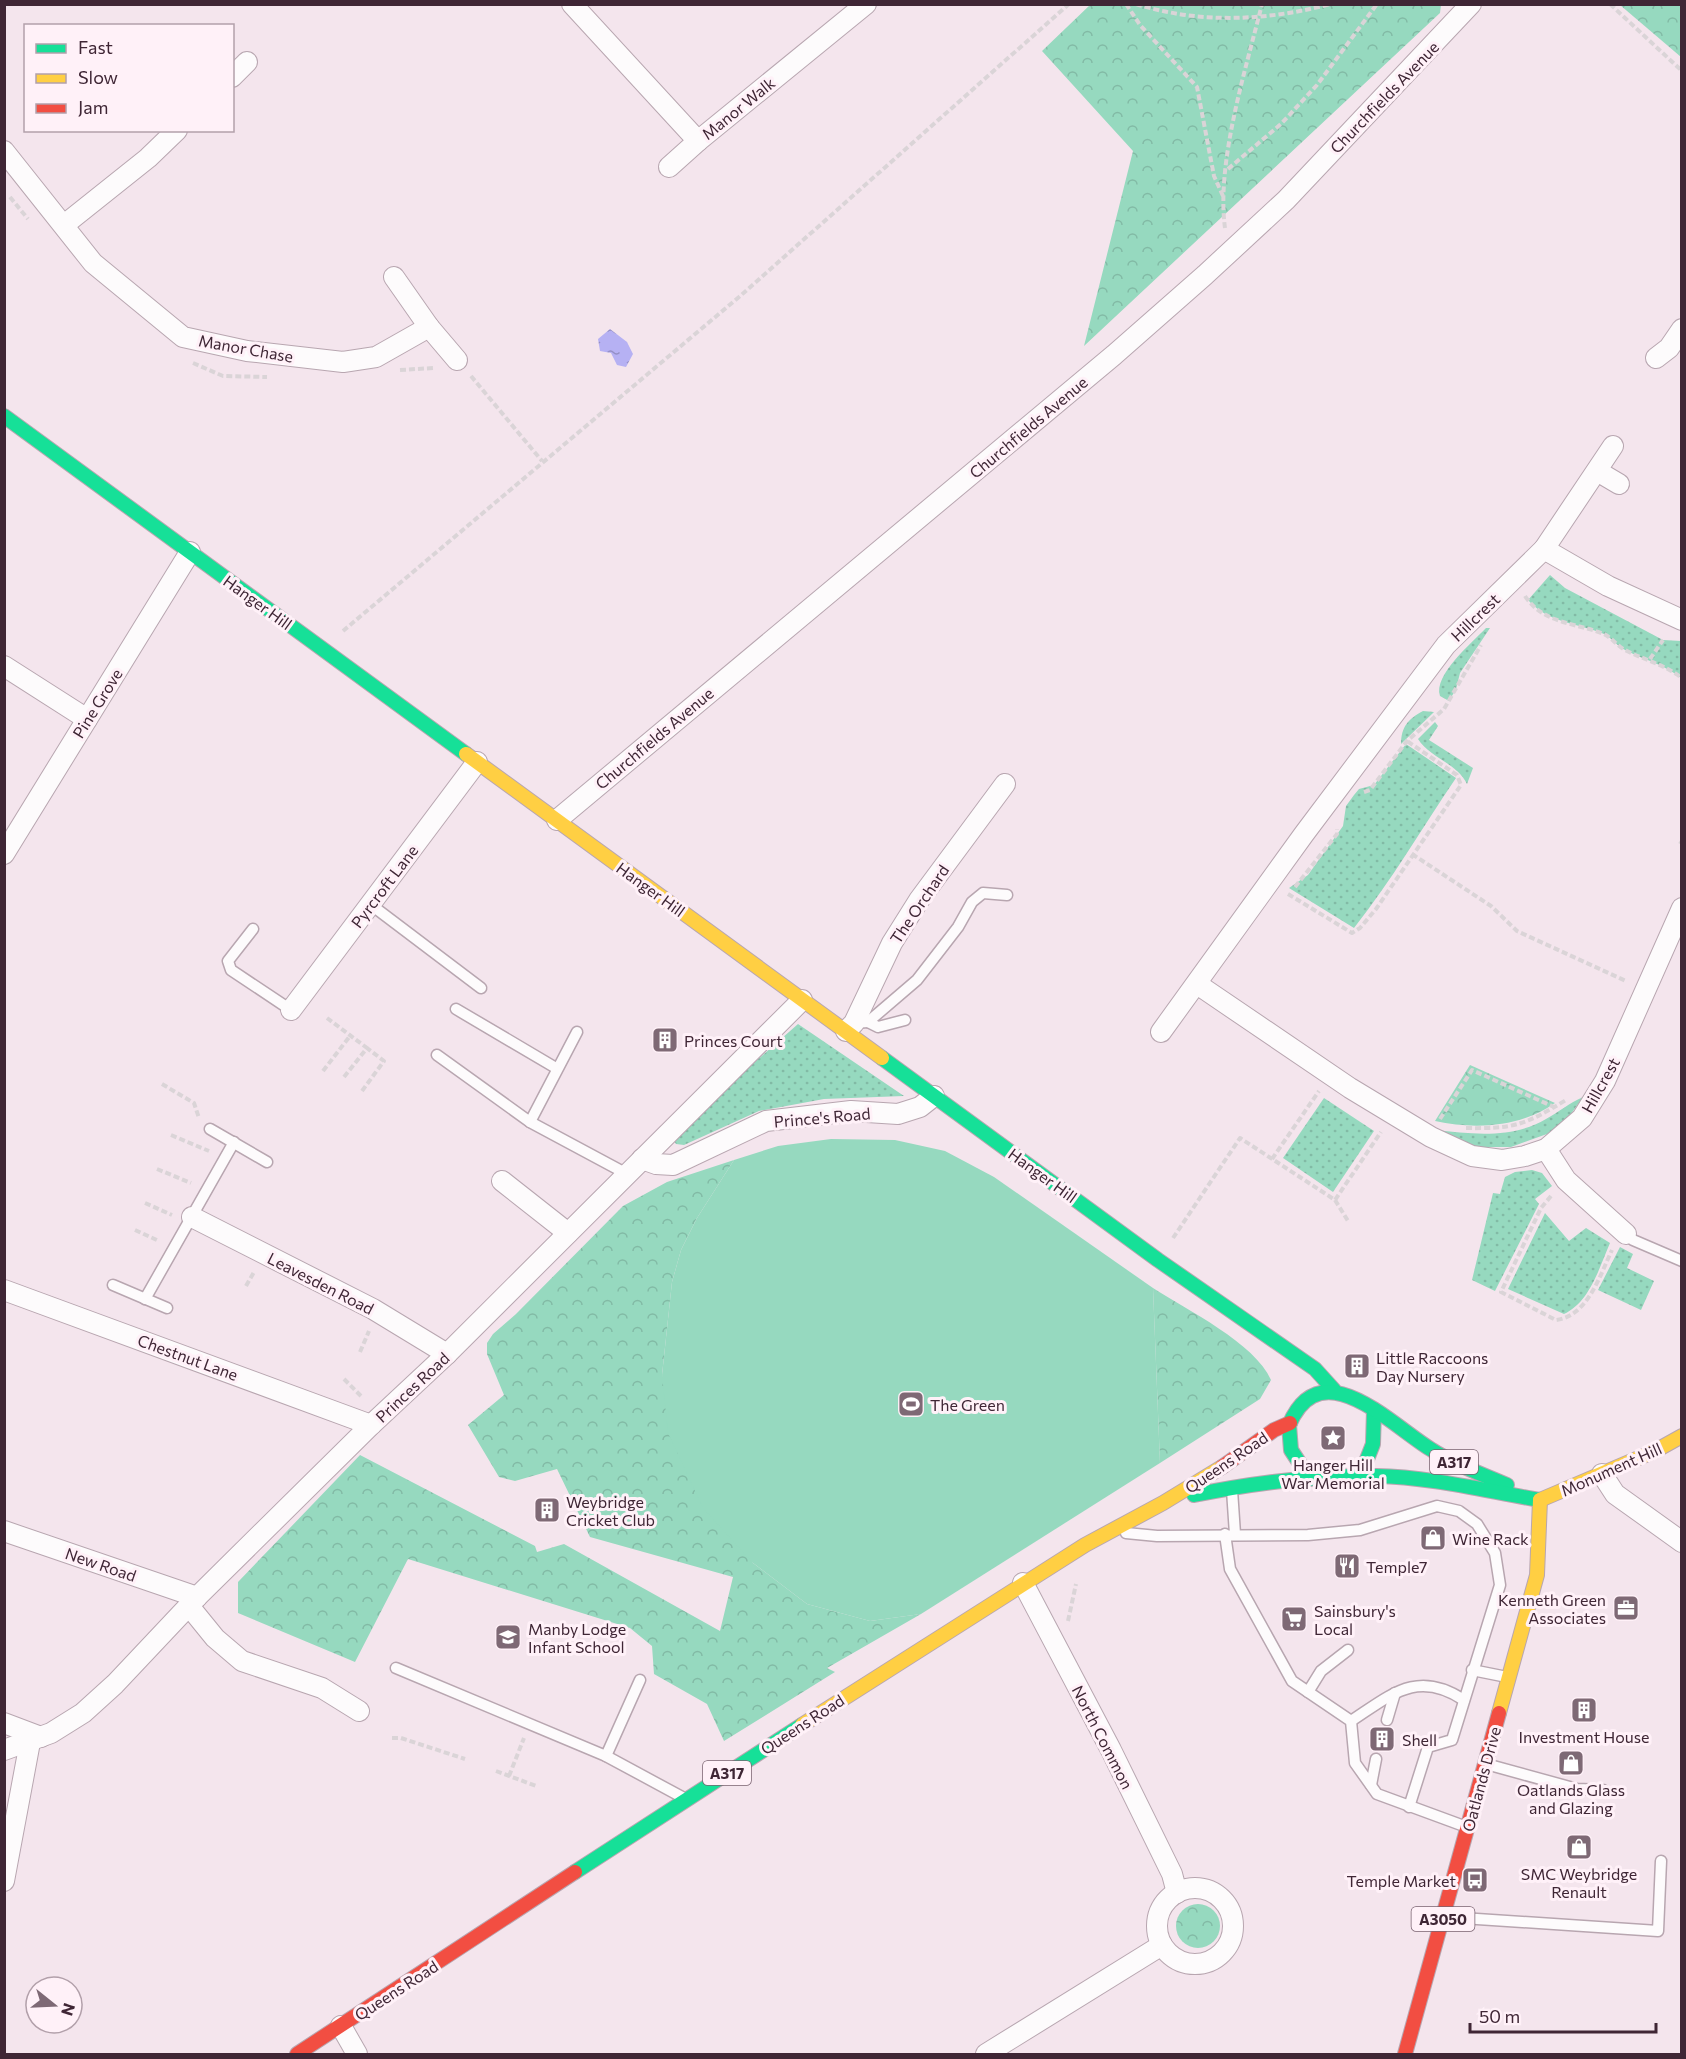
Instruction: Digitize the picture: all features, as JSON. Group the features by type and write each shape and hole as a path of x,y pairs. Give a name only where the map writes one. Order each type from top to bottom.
{"main road":[{"name":"Hanger Hill","path":"4,417 802,1000 856,1025 934,1096 1158,1260 1298,1360 1315,1369 1334,1390 1356,1398 1374,1410"},
{"path":"1298,1360 1310,1398 1325,1391 1334,1390"},
{"name":"Queens Road","path":"1310,1398 1298,1409 1290,1423 1290,1448 1310,1479"},
{"path":"1360,1477 1373,1444 1374,1410"},
{"name":"A317","path":"1374,1410 1432,1451 1540,1500"},
{"name":"Queens Road","path":"297,2055 1023,1583 1111,1530 1163,1503 1241,1455 1274,1430 1290,1423"},
{"name":"Monument Hill","path":"1540,1500 1682,1436"},
{"name":"Queens Road","path":"1163,1503 1232,1486 1360,1477 1394,1477 1540,1500"},
{"name":"Oatlands Drive","path":"1406,2055 1538,1575 1540,1500"}],"street":[{"name":"Manor Walk","path":"572,4 698,141 866,4"},
{"name":"Churchfields Avenue","path":"557,820 1113,355 1229,253 1286,200 1472,4"},
{"path":"234,75 247,62"},
{"path":"64,225 148,158 175,132"},
{"path":"669,167 698,141"},
{"name":"Manor Chase","path":"4,151 93,262 183,337 247,351 343,362 376,357 429,327"},
{"path":"394,277 429,327 456,360"},
{"path":"1656,358 1669,348 1682,330"},
{"name":"Hillcrest","path":"1161,1032 1446,645 1544,549 1598,471 1612,446"},
{"path":"1598,471 1619,484"},
{"path":"1544,549 1608,586 1682,620"},
{"name":"Pine Grove","path":"4,854 190,552"},
{"path":"4,666 87,719"},
{"name":"Pyrcroft Lane","path":"291,1010 477,762"},
{"name":"The Orchard","path":"856,1025 881,963 913,909 1005,784"},
{"name":"Hillcrest","path":"1197,984 1330,1075 1412,1126 1472,1156 1502,1160 1546,1149 1582,1118 1605,1081 1682,908"},
{"name":"Princes Road","path":"4,1750 35,1739 83,1713 115,1684 193,1601 371,1425 447,1354 802,1000"},
{"name":"Prince's Road","path":"642,1159 656,1164 673,1165 766,1121 851,1111 898,1114 920,1107 934,1096"},
{"path":"1546,1149 1566,1180 1623,1231"},
{"path":"502,1181 568,1233"},
{"name":"Leavesden Road","path":"182,1217 374,1309 447,1354"},
{"name":"Chestnut Lane","path":"4,1290 371,1425"},
{"path":"1602,1474 1615,1494 1682,1542"},
{"name":"New Road","path":"4,1531 193,1601"},
{"name":"North Common","path":"1023,1583 1121,1769 1172,1874 1177,1893"},
{"path":"193,1601 215,1638 243,1661 322,1688 359,1711"},
{"path":"4,1723 35,1739 4,1881"},
{"path":"1189,1888 1202,1889 1219,1897 1230,1911 1233,1924 1232,1936 1226,1948 1217,1957 1193,1964 1176,1958 1162,1945 1158,1921 1161,1910 1177,1893 1189,1888"},
{"path":"986,2055 1162,1945"},
{"path":"341,2026 357,2055"}],"lane":[{"path":"856,1025 917,980 958,927 972,902 983,893 1007,895"},
{"path":"370,904 481,988"},
{"path":"253,929 228,961 231,970 291,1010"},
{"path":"456,1009 556,1068"},
{"path":"856,1025 878,1027 905,1020"},
{"path":"530,1122 556,1068 577,1032"},
{"path":"437,1055 530,1122 627,1174"},
{"path":"210,1129 267,1162"},
{"path":"145,1299 182,1217 234,1142"},
{"path":"1623,1231 1633,1240 1682,1261"},
{"path":"113,1286 167,1308"},
{"path":"1437,1506 1444,1485"},
{"path":"1232,1486 1230,1569 1292,1681 1351,1721"},
{"path":"1111,1530 1156,1536 1308,1535 1360,1530 1437,1506 1459,1511 1477,1524 1496,1553 1500,1585 1452,1740 1428,1747 1409,1808"},
{"path":"1308,1692 1321,1671 1348,1650"},
{"path":"396,1668 606,1756 686,1800"},
{"path":"1472,1670 1509,1677"},
{"path":"606,1756 640,1680"},
{"path":"1351,1721 1395,1692 1421,1684 1450,1691 1464,1700"},
{"path":"1387,1720 1395,1692"},
{"path":"1351,1721 1354,1763 1377,1794 1394,1798 1409,1808 1431,1812 1468,1827"},
{"path":"1371,1785 1376,1759"},
{"path":"1485,1764 1576,1789 1603,1790"},
{"path":"1443,1917 1658,1930 1661,1861"}],"path":[{"path":"337,635 740,297 1069,4"},
{"path":"1126,4 1140,25 1197,87 1215,176 1224,199"},
{"path":"1136,4 1168,14 1203,19 1259,17 1331,4"},
{"path":"1229,253 1224,199 1227,169 1234,123 1262,4"},
{"path":"1227,169 1281,124 1310,93 1377,4"},
{"path":"1610,4 1682,71"},
{"path":"456,360 542,461"},
{"path":"1517,601 1524,594 1535,609 1553,619 1606,635 1626,651 1650,659 1682,678"},
{"path":"1650,659 1663,640"},
{"path":"1354,795 1370,790 1407,741 1444,709 1483,642"},
{"path":"1337,827 1337,834 1298,885 1285,892 1352,933 1376,909 1461,785 1457,775 1407,741 1390,719"},
{"path":"1412,854 1491,906 1517,931 1646,990"},
{"path":"327,1018 384,1061 362,1091"},
{"path":"323,1071 350,1036"},
{"path":"344,1077 367,1048"},
{"path":"1412,1126 1435,1127 1472,1070 1555,1107"},
{"path":"1272,1159 1330,1075"},
{"path":"1464,1128 1499,1128 1522,1125 1572,1097"},
{"path":"1335,1200 1393,1114"},
{"path":"1158,1260 1240,1138 1335,1200 1348,1221"},
{"path":"157,1168 191,1184"},
{"path":"1566,1180 1541,1208 1501,1292 1556,1320 1564,1319 1578,1311 1594,1289 1623,1231"},
{"path":"145,1203 182,1217"},
{"path":"135,1230 159,1241"},
{"path":"1060,1654 1079,1577"},
{"path":"392,1738 401,1738 465,1759"},
{"path":"508,1776 524,1738"},
{"path":"496,1771 536,1786"}],"green space":[{"path":"1091,4 1441,5 1440,13 1084,346 1133,151 1042,51"},
{"path":"1620,5 1681,5 1681,57"},
{"path":"1550,575 1565,588 1663,640 1681,641 1681,678 1662,666 1624,649 1604,634 1554,618 1536,608 1528,600"},
{"path":"1486,628 1490,628 1460,673 1456,689 1449,701 1440,696 1439,688 1448,669"},
{"path":"1423,711 1434,712 1401,744 1406,724"},
{"path":"1435,722 1438,726 1429,740 1473,768 1467,784 1457,771 1429,751 1418,739"},
{"path":"1406,744 1456,778 1394,873 1354,928 1289,888 1308,875 1343,826 1346,806 1354,795 1359,789 1374,785"},
{"path":"798,1024 904,1096 824,1099 759,1111 684,1145 676,1144 673,1139 676,1132"},
{"path":"1470,1065 1555,1103 1542,1111 1513,1122 1482,1126 1435,1121"},
{"path":"1583,1097 1566,1121 1547,1134 1511,1147 1471,1147 1435,1130 1492,1134 1520,1130 1546,1119"},
{"path":"1324,1098 1374,1131 1333,1192 1283,1158"},
{"name":"The Green","path":"831,1139 895,1140 945,1151 994,1177 1153,1288 1160,1463 921,1614 870,1621 807,1604 753,1563 703,1508 668,1433 662,1375 672,1282 681,1250 697,1218 734,1160 778,1146"},
{"path":"734,1160 697,1218 681,1250 672,1282 662,1375 753,1563 807,1604 870,1621 921,1614 827,1668 835,1672 724,1741 707,1704 654,1674 652,1646 630,1628 408,1559 355,1662 238,1613 238,1582 360,1455 535,1546 537,1552 564,1544 720,1631 733,1577 590,1537 557,1469 515,1481 499,1477 468,1425 504,1395 487,1354 487,1343 493,1334 516,1314 623,1206 667,1182"},
{"path":"1532,1170 1542,1173 1552,1186 1535,1199 1539,1204 1495,1291 1472,1280 1493,1193 1500,1194 1505,1177 1515,1172"},
{"path":"1545,1213 1569,1241 1586,1228 1610,1243 1587,1293 1573,1309 1564,1314 1508,1289"},
{"path":"1620,1247 1633,1254 1627,1268 1654,1281 1641,1310 1598,1290"},
{"path":"1153,1288 1236,1340 1263,1366 1271,1380 1260,1399 1160,1463"},
{"path":"1198,1904 1207,1905 1214,1910 1219,1917 1219,1935 1214,1942 1207,1947 1198,1948 1189,1947 1182,1942 1177,1935 1176,1926 1177,1917 1182,1910 1189,1905"}],"water":[{"path":"610,329 627,342 633,354 626,367 617,365 611,353 600,351 598,339"}],"traffic: fast":[{"path":"4,416 466,754"},
{"path":"882,1058 1158,1260 1315,1369 1334,1390"},
{"path":"1310,1479 1291,1450 1289,1425 1303,1403 1319,1393 1338,1393 1358,1400 1459,1465 1507,1485"},
{"path":"1360,1477 1373,1444 1374,1410"},
{"path":"1194,1495 1284,1481 1376,1476 1438,1482 1540,1500"},
{"path":"575,1872 802,1725"}],"traffic: slow":[{"path":"466,754 882,1058"},
{"path":"1540,1500 1655,1451 1682,1436"},
{"path":"802,1725 1085,1545 1163,1503 1222,1467"},
{"path":"1499,1713 1537,1575 1540,1500"}],"traffic: jam":[{"path":"1222,1467 1274,1430 1290,1423"},
{"path":"1405,2054 1499,1713"},
{"path":"297,2054 575,1872"}],"place":[{"name":"Princes Court","path":"665,1040"},
{"name":"Little Raccoons Day Nursery","path":"1357,1366"},
{"name":"The Green","path":"911,1404"},
{"name":"Hanger Hill War Memorial","path":"1333,1438"},
{"name":"Weybridge Cricket Club","path":"547,1510"},
{"name":"Wine Rack","path":"1433,1538"},
{"name":"Temple7","path":"1347,1566"},
{"name":"Kenneth Green Associates","path":"1626,1608"},
{"name":"Sainsbury's Local","path":"1294,1619"},
{"name":"Manby Lodge Infant School","path":"508,1637"},
{"name":"Investment House","path":"1584,1710"},
{"name":"Shell","path":"1382,1739"},
{"name":"Oatlands Glass and Glazing","path":"1571,1763"},
{"name":"SMC Weybridge Renault","path":"1579,1847"},
{"name":"Temple Market","path":"1475,1880"}]}
